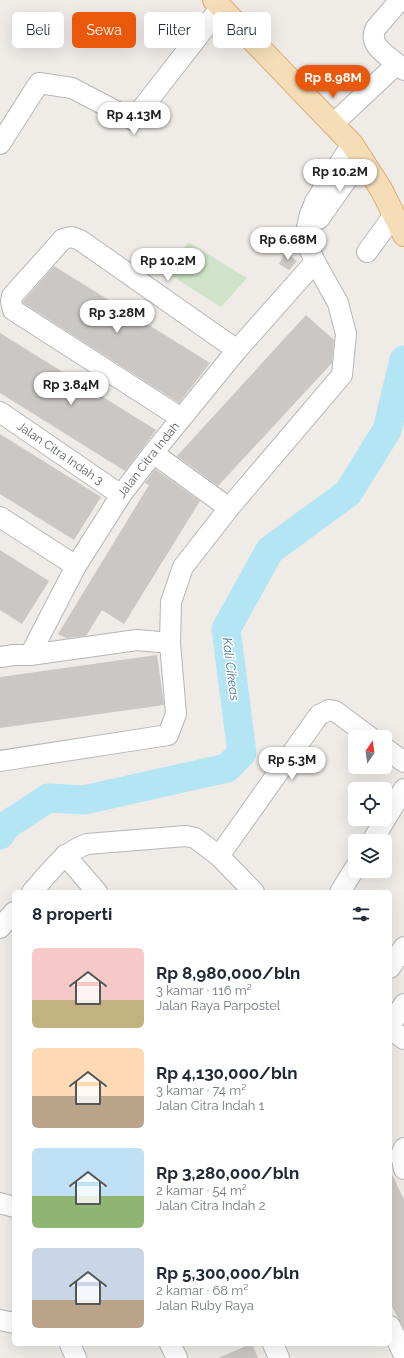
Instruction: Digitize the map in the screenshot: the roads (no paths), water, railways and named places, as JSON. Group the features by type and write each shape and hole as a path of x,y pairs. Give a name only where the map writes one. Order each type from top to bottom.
{"main road":[{"path":"218,3 357,151 381,189 404,235"}],"street":[{"path":"333,124 401,67 375,44 373,38 373,33 376,28 400,0"},
{"path":"0,144 39,83 72,88 133,120 218,3"},
{"path":"0,761 168,735 176,714 170,643 171,602 183,567 229,508 342,375 346,334 338,303 315,262 306,237 357,151"},
{"path":"367,252 394,215"},
{"path":"181,418 13,310 11,301 12,296 63,238 72,237 80,240 237,350"},
{"name":"Jalan Citra Indah","path":"11,652 76,566 121,495 152,453 237,350 315,262"},
{"name":"Jalan Citra Indah 3","path":"0,412 121,495"},
{"path":"152,453 229,508"},
{"path":"0,517 76,566"},
{"path":"11,652 137,640 170,643"},
{"path":"219,856 319,715 329,710 335,711 361,730"},
{"path":"392,753 404,762"},
{"path":"376,834 404,789"},
{"path":"34,890 65,855 75,848 87,844 186,836 195,838 219,856 252,890"},
{"path":"65,855 95,890"},
{"path":"341,890 349,878"},
{"path":"0,928 12,914"},
{"path":"392,965 404,947"},
{"path":"392,1023 404,1004"},
{"path":"392,1030 404,1038"},
{"path":"404,1148 400,1155 404,1169"},
{"path":"0,1203 12,1206"},
{"path":"0,1320 12,1323"},
{"path":"392,1358 395,1340"},
{"path":"71,1346 76,1358"},
{"path":"171,1346 177,1358"},
{"path":"274,1346 279,1358"}],"waterway":[{"name":"Kali Cikeas","path":"0,835 7,825 48,798 84,800 227,768 242,753 226,629 270,550 348,493 387,430 404,360"}]}
